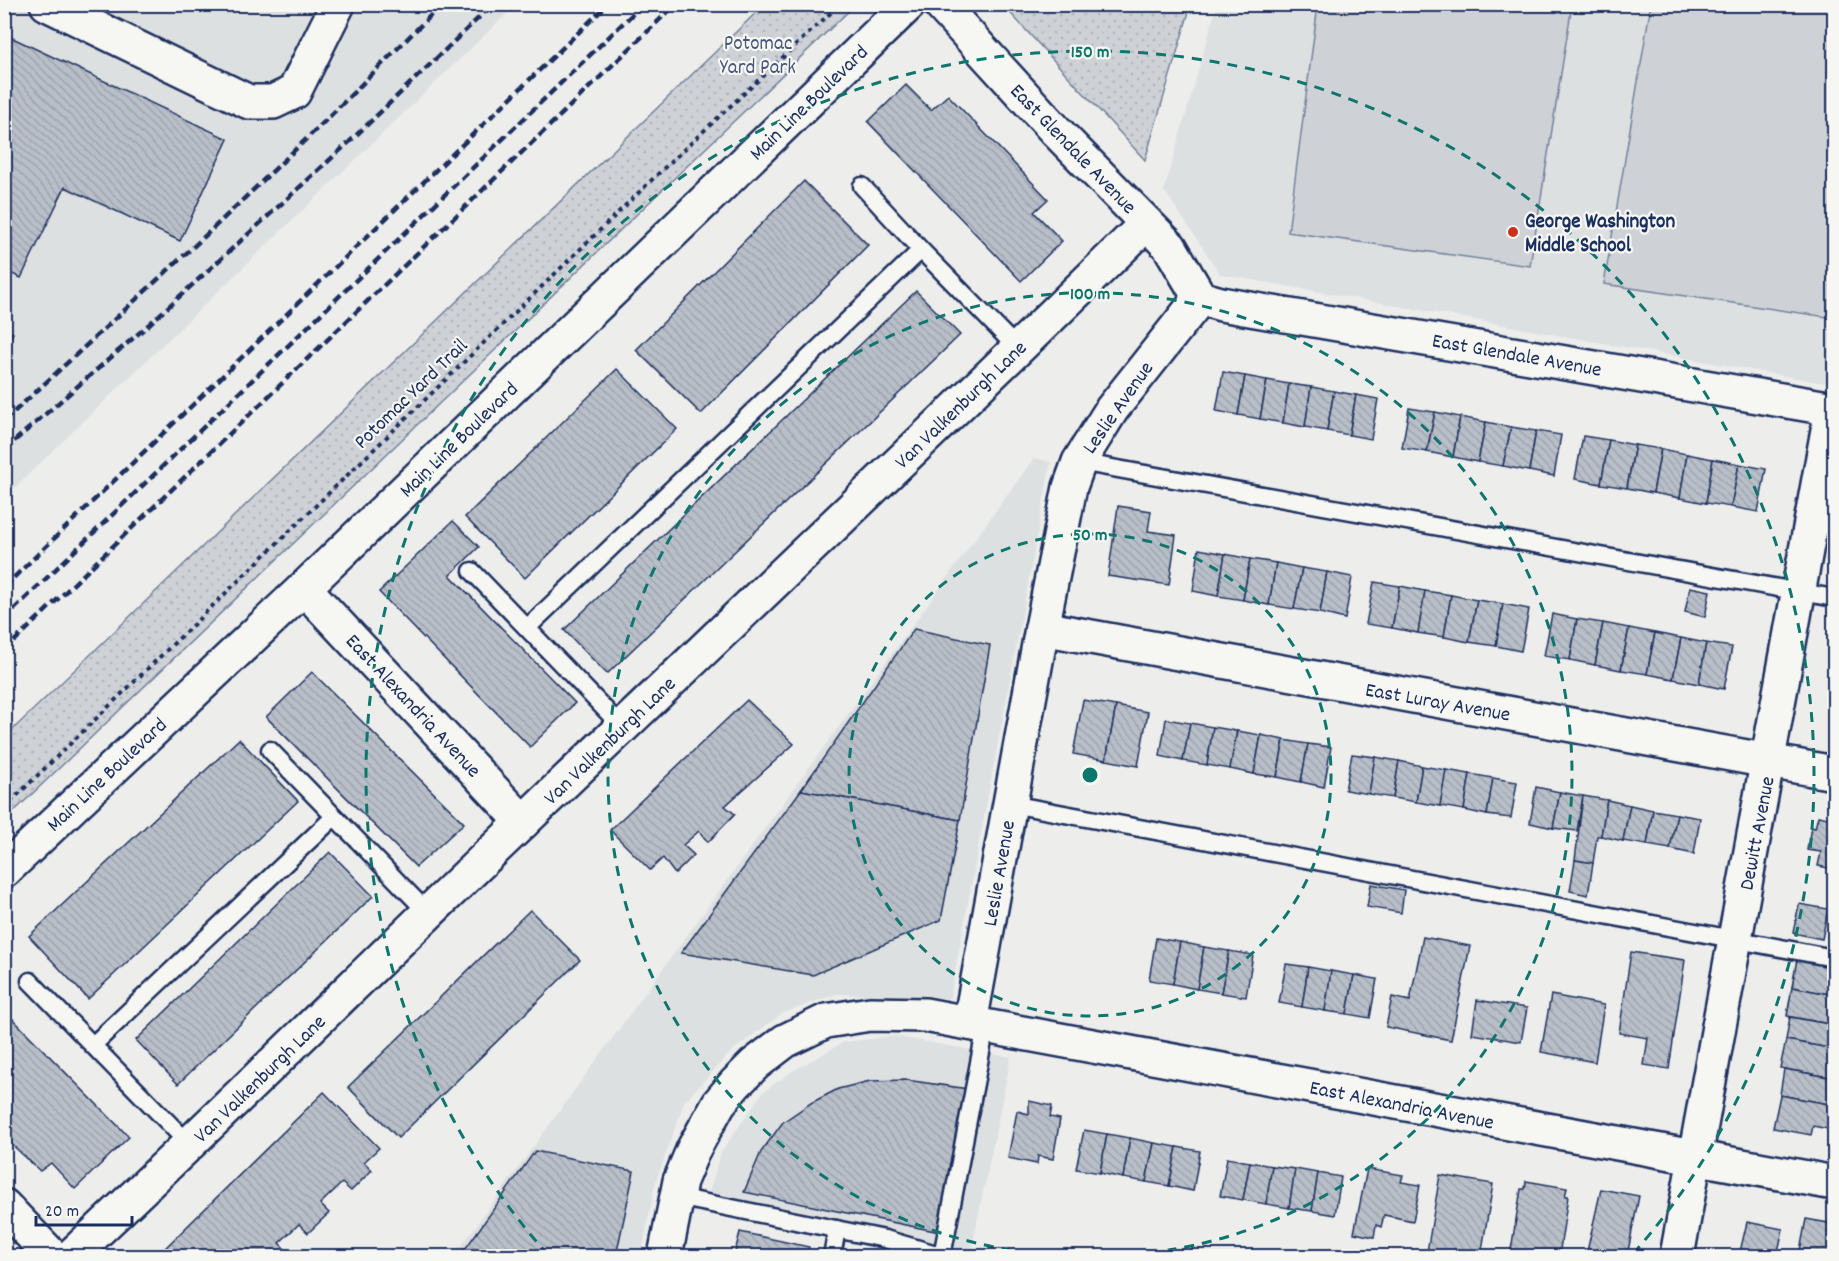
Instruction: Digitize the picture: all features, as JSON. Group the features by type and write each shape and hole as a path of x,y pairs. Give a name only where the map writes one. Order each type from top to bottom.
{"street":[{"path":"47,4 249,102 273,102 294,92 338,4"},
{"name":"Main Line Boulevard","path":"4,871 304,588 909,4"},
{"name":"East Glendale Avenue","path":"940,4 1056,131 1170,247 1192,307 1221,304 1833,409"},
{"name":"Van Valkenburgh Lane","path":"71,1257 1146,224"},
{"name":"Leslie Avenue","path":"978,1024 1011,804 1065,508 1079,462 1112,409 1192,307"},
{"name":"Dewitt Avenue","path":"1677,1257 1833,409"},
{"name":"East Alexandria Avenue","path":"304,588 523,822"},
{"name":"East Luray Avenue","path":"1042,628 1834,772"},
{"path":"665,1257 680,1181 693,1150 719,1104 735,1084 755,1064 785,1041 826,1021 870,1014 925,1015 978,1024"},
{"name":"East Alexandria Avenue","path":"978,1024 1834,1183"},
{"path":"4,1206 52,1257"}],"lane":[{"path":"862,186 1018,349"},
{"path":"528,627 921,250"},
{"path":"1079,462 1834,598"},
{"path":"472,571 622,727"},
{"path":"270,750 428,913"},
{"path":"1011,804 1834,957"},
{"path":"93,1045 334,817"},
{"path":"30,981 190,1145"},
{"path":"677,1197 885,1239 943,1256 978,1024"},
{"path":"832,1257 837,1229"}],"path":[{"name":"Potomac Yard Trail","path":"4,808 654,177 840,4"}],"shaded area":[{"path":"5,5 516,5 5,497"},
{"name":"George Washington Middle School","path":"1217,5 1834,5 1834,385 1220,274 1164,190"},
{"path":"1034,458 1051,462 950,998 837,994 783,1013 732,1051 684,1102 655,1185 641,1256 448,1256 462,1245"},
{"path":"894,1036 1011,1057 971,1252 709,1192 721,1152 763,1092 791,1072 844,1042"}],"green space":[{"path":"1651,4 1834,5 1834,318 1604,284"},
{"name":"Potomac Yard Park","path":"764,5 855,5 5,820 5,737"},
{"path":"1003,5 1191,5 1145,160"},
{"path":"1318,5 1572,5 1530,266 1288,232"}],"building":[{"path":"4,34 228,139 180,241 65,187 21,278 4,270"},
{"path":"906,85 931,110 948,95 1048,199 1034,212 1062,241 1021,281 868,122"},
{"path":"804,181 868,245 701,414 636,350"},
{"path":"916,291 960,335 607,674 564,630"},
{"path":"4,329 13,333 4,349"},
{"path":"617,369 677,429 525,578 465,517"},
{"path":"1223,372 1245,376 1238,415 1216,411"},
{"path":"1245,376 1267,380 1260,419 1238,415"},
{"path":"1267,380 1289,384 1283,423 1260,419"},
{"path":"1289,384 1311,387 1305,427 1283,423"},
{"path":"1311,387 1334,391 1327,431 1305,427"},
{"path":"1334,391 1356,395 1349,435 1327,431"},
{"path":"1356,395 1378,399 1371,439 1349,435"},
{"path":"1409,408 1435,412 1427,452 1402,448"},
{"path":"1435,412 1460,417 1453,457 1427,452"},
{"path":"1460,417 1486,422 1478,462 1453,457"},
{"path":"1486,422 1511,427 1503,466 1478,462"},
{"path":"1511,427 1536,431 1529,471 1503,466"},
{"path":"1536,431 1561,435 1554,476 1529,471"},
{"path":"1583,436 1609,440 1601,484 1575,479"},
{"path":"1609,440 1635,445 1627,488 1601,484"},
{"path":"1635,445 1661,449 1653,493 1627,488"},
{"path":"1661,449 1687,454 1680,498 1653,493"},
{"path":"1687,454 1713,459 1706,503 1680,498"},
{"path":"1713,459 1739,464 1731,507 1706,503"},
{"path":"1739,464 1766,469 1758,512 1731,507"},
{"path":"1118,506 1151,511 1148,531 1176,535 1169,585 1108,576"},
{"path":"453,521 479,547 450,575 575,703 530,747 379,592"},
{"path":"1199,549 1225,554 1218,596 1193,591"},
{"path":"1225,554 1250,559 1243,600 1218,596"},
{"path":"1250,559 1276,563 1269,605 1243,600"},
{"path":"1276,563 1302,568 1294,609 1269,605"},
{"path":"1302,568 1327,572 1320,613 1294,609"},
{"path":"1327,572 1352,577 1345,619 1320,613"},
{"path":"1374,582 1400,586 1392,628 1366,624"},
{"path":"1400,586 1425,591 1418,633 1392,628"},
{"path":"1690,587 1710,591 1705,617 1685,612"},
{"path":"1425,591 1451,595 1444,637 1418,633"},
{"path":"1451,595 1477,600 1469,642 1444,637"},
{"path":"1477,600 1503,604 1496,646 1469,642"},
{"path":"1503,604 1529,609 1521,651 1496,646"},
{"path":"1552,614 1577,619 1570,660 1544,656"},
{"path":"1577,619 1603,623 1595,665 1570,660"},
{"path":"1603,623 1629,628 1621,670 1595,665"},
{"path":"1629,628 1655,633 1647,674 1621,670"},
{"path":"914,629 990,645 960,820 801,790"},
{"path":"1655,633 1681,638 1673,679 1647,674"},
{"path":"1681,638 1706,643 1699,684 1673,679"},
{"path":"1706,643 1732,647 1724,689 1699,684"},
{"path":"312,672 464,823 416,867 266,717"},
{"path":"747,700 794,744 725,806 735,814 708,842 699,831 683,845 694,855 675,874 663,858 650,870 610,830"},
{"path":"1083,700 1116,706 1106,760 1073,754"},
{"path":"1116,706 1148,712 1138,766 1106,760"},
{"path":"1166,719 1190,723 1183,761 1160,756"},
{"path":"1190,723 1213,727 1207,765 1183,761"},
{"path":"1213,727 1237,731 1230,769 1207,765"},
{"path":"1237,731 1261,735 1254,774 1230,769"},
{"path":"1261,735 1284,740 1277,777 1254,774"},
{"path":"239,739 298,801 88,999 29,936"},
{"path":"1284,740 1308,744 1301,782 1277,777"},
{"path":"1308,744 1331,747 1324,787 1301,782"},
{"path":"1352,754 1375,757 1369,794 1345,790"},
{"path":"1375,757 1399,761 1393,798 1369,794"},
{"path":"1399,761 1422,766 1416,802 1393,798"},
{"path":"1422,766 1446,770 1440,806 1416,802"},
{"path":"1446,770 1470,774 1464,810 1440,806"},
{"path":"1470,774 1493,778 1487,815 1464,810"},
{"path":"1493,778 1517,782 1511,818 1487,815"},
{"path":"1536,787 1560,792 1553,828 1530,823"},
{"path":"801,790 960,820 941,920 813,975 681,953"},
{"path":"1560,792 1583,796 1577,831 1553,828"},
{"path":"1583,796 1607,800 1601,836 1597,836 1593,863 1575,860"},
{"path":"1607,800 1630,805 1623,841 1601,836"},
{"path":"1630,805 1653,810 1647,845 1623,841"},
{"path":"1653,810 1677,814 1670,849 1647,845"},
{"path":"1677,814 1700,818 1694,854 1670,849"},
{"path":"1818,816 1834,819 1834,869 1818,866 1821,852 1807,850 1811,827 1815,828"},
{"path":"330,852 373,896 178,1084 136,1040"},
{"path":"1575,860 1593,863 1588,895 1570,891"},
{"path":"1371,884 1404,890 1401,913 1367,907"},
{"path":"1799,904 1828,909 1822,939 1793,933"},
{"path":"530,910 580,960 398,1138 348,1087"},
{"path":"1423,937 1470,946 1451,1040 1386,1027 1392,997 1410,1001"},
{"path":"1156,938 1180,942 1173,984 1149,980"},
{"path":"1180,942 1204,947 1197,989 1173,984"},
{"path":"1204,947 1229,951 1221,993 1197,989"},
{"path":"1229,951 1253,955 1246,997 1221,993"},
{"path":"1631,952 1685,960 1669,1069 1644,1065 1648,1038 1619,1033"},
{"path":"1797,959 1834,966 1834,995 1792,987"},
{"path":"1286,964 1308,967 1302,1007 1279,1003"},
{"path":"1308,967 1331,971 1325,1011 1302,1007"},
{"path":"1331,971 1354,975 1347,1014 1325,1011"},
{"path":"1354,975 1377,979 1370,1018 1347,1014"},
{"path":"1792,987 1834,995 1834,1025 1787,1016"},
{"path":"1551,995 1604,1005 1595,1062 1541,1052"},
{"path":"1477,1000 1527,1008 1521,1042 1472,1034"},
{"path":"4,1010 129,1137 75,1189 51,1163 40,1171 4,1137"},
{"path":"1790,1017 1834,1025 1834,1049 1786,1040"},
{"path":"1786,1040 1834,1049 1834,1078 1780,1068"},
{"path":"1784,1069 1834,1078 1834,1105 1780,1095"},
{"path":"906,1080 968,1089 940,1232 744,1192 761,1152 783,1122 811,1103 838,1089 870,1081"},
{"path":"324,1092 379,1148 364,1162 372,1170 351,1191 342,1183 320,1204 329,1213 308,1233 299,1224 279,1243 288,1252 284,1256 157,1256"},
{"path":"1780,1095 1834,1105 1834,1130 1813,1126 1811,1135 1773,1128"},
{"path":"1029,1101 1052,1106 1050,1117 1060,1119 1053,1159 1038,1156 1037,1164 1008,1158 1017,1111 1029,1114"},
{"path":"1084,1130 1107,1134 1100,1173 1076,1169"},
{"path":"1107,1134 1130,1138 1123,1178 1100,1173"},
{"path":"1130,1138 1154,1143 1146,1182 1123,1178"},
{"path":"1154,1143 1177,1147 1169,1186 1146,1182"},
{"path":"1177,1147 1200,1151 1193,1191 1169,1186"},
{"path":"535,1151 634,1171 616,1256 463,1256 463,1252"},
{"path":"1227,1158 1250,1162 1243,1200 1220,1196"},
{"path":"1250,1162 1272,1166 1266,1204 1243,1200"},
{"path":"1272,1166 1295,1169 1289,1208 1266,1204"},
{"path":"1295,1169 1318,1173 1312,1211 1289,1208"},
{"path":"1367,1169 1403,1175 1401,1182 1420,1185 1413,1221 1384,1215 1381,1227 1376,1225 1374,1237 1354,1233"},
{"path":"1318,1173 1341,1177 1335,1215 1312,1211"},
{"path":"1440,1175 1493,1184 1481,1256 1456,1256 1427,1252"},
{"path":"1526,1181 1567,1188 1565,1196 1568,1196 1559,1256 1510,1256 1521,1189 1525,1189"},
{"path":"1601,1189 1639,1196 1627,1256 1586,1256"},
{"path":"1806,1219 1834,1224 1834,1256 1799,1256"},
{"path":"1747,1222 1783,1229 1777,1256 1739,1256"},
{"path":"740,1232 809,1247 807,1256 734,1256"}],"railway":[{"path":"4,421 205,236 442,4"},
{"path":"4,450 146,327 345,146 493,4"},
{"path":"4,587 608,4"},
{"path":"4,619 643,4"},
{"path":"4,651 676,4"}],"place":[{"name":"George Washington Middle School","path":"1513,232"}]}
